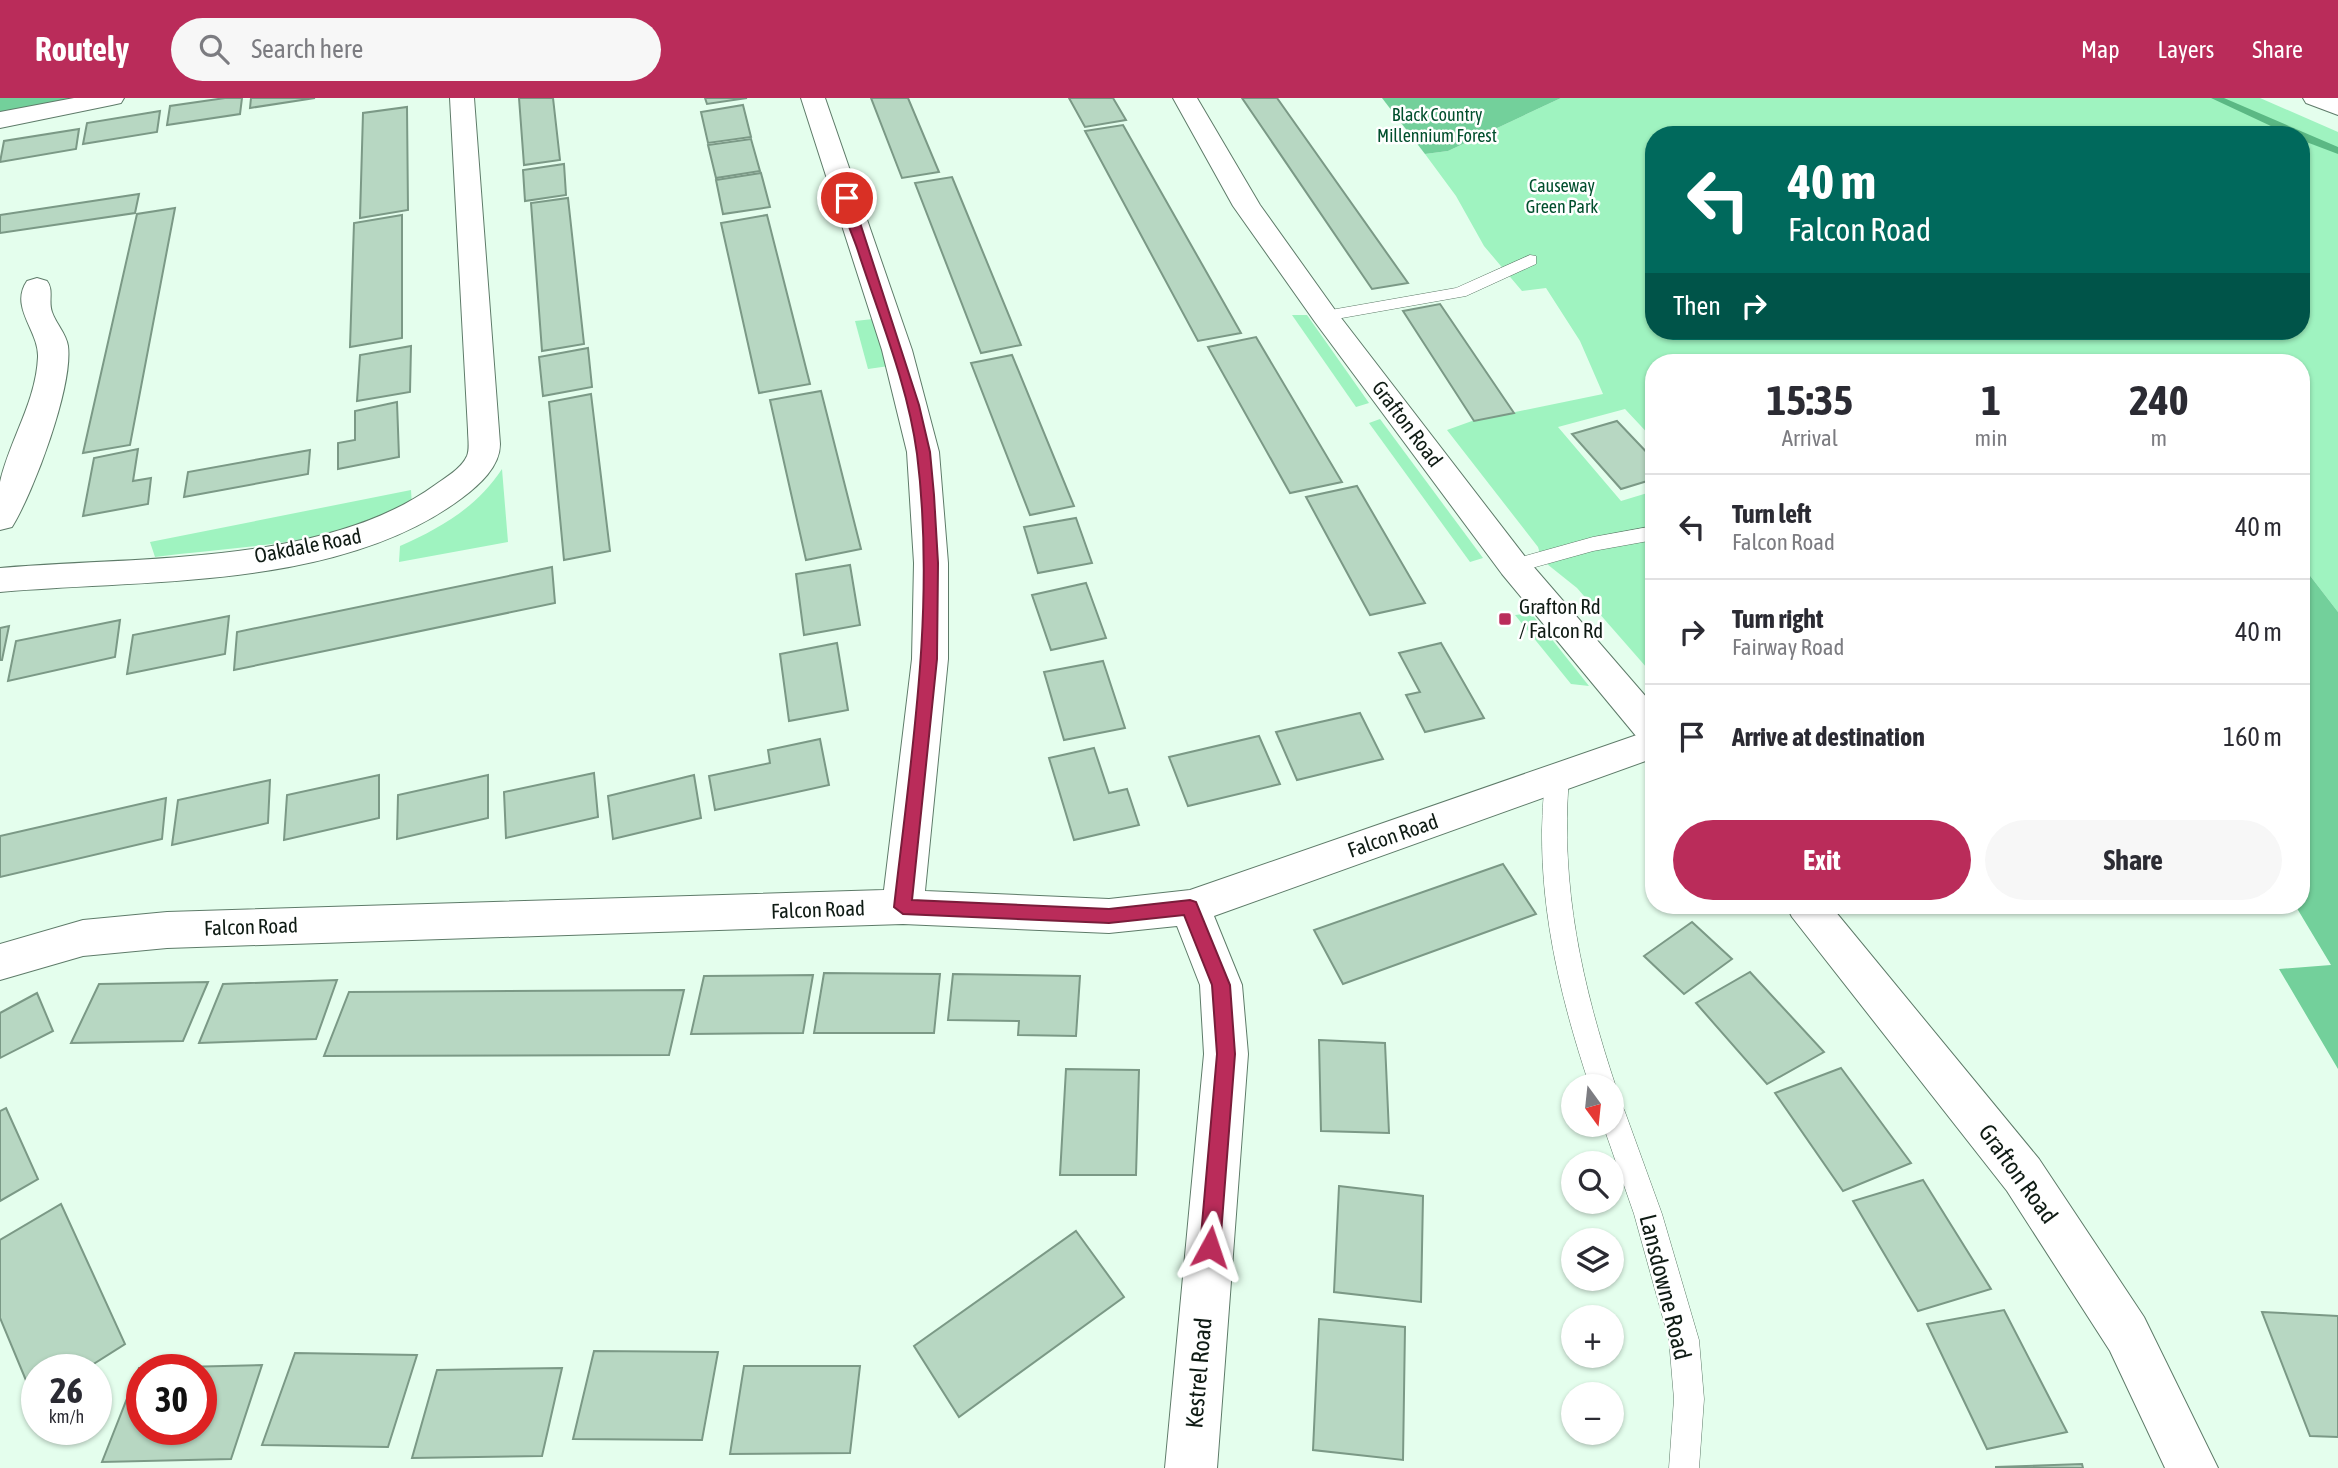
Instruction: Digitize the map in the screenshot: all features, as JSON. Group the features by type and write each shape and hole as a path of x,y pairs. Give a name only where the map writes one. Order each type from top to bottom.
{"main road":[{"path":"0,120 112,98"},
{"name":"Oakdale Road","path":"0,580 195,563 335,545 401,523 450,494 468,476 484,454 484,430 462,98"},
{"path":"813,98 897,350 923,452 931,563 929,659 903,907"},
{"name":"Grafton Road","path":"1185,98 1247,206 1325,316 1514,566 1645,721"},
{"path":"2315,98 2338,107"},
{"path":"0,519 22,470 52,370 53,346 38,321 35,306 37,287"},
{"name":"Falcon Road","path":"0,962 83,938 167,930 903,907 1109,916 1190,907 1645,746"},
{"name":"Kestrel Road","path":"1190,907 1221,985 1226,1054 1191,1468"},
{"name":"Grafton Road","path":"1813,914 2023,1175 2127,1334 2193,1468"}],"lane":[{"path":"1325,316 1460,292 1530,260"},
{"path":"1514,566 1593,544 1645,535"},
{"path":"1558,778 1553,810 1557,895 1570,977 1599,1074"},
{"name":"Lansdowne Road","path":"1621,1138 1648,1214 1684,1340 1689,1399 1684,1468"}],"green space":[{"path":"0,98 74,98 0,113"},
{"name":"Black Country Millennium Forest","path":"1382,98 1561,98 1448,151 1425,154"},
{"name":"Causeway Green Park","path":"1561,98 2260,98 2338,132 2338,612 2310,576 2310,354 1645,354 1645,430 1625,409 1558,427 1621,501 1645,494 1645,666 1577,588 1542,560 1538,547 1447,430 1472,421 1603,394 1580,341 1546,288 1522,291 1484,246 1456,196 1425,154 1448,151"},
{"path":"1292,315 1307,315 1369,403 1356,407"},
{"path":"873,319 889,366 868,369 855,321"},
{"path":"1380,419 1483,558 1470,562 1369,423"},
{"path":"502,469 508,542 399,562 400,546 457,515 481,495"},
{"path":"411,490 412,506 351,529 319,536 155,557 150,542"},
{"path":"2310,576 2338,612 2338,1069 2279,969 2331,965 2300,914 2310,914"},
{"path":"1531,613 1589,686 1571,684 1515,615"}],"building":[{"path":"242,98 240,114 167,125 170,106"},
{"path":"251,98 315,98 250,108"},
{"path":"519,98 553,98 560,160 524,165"},
{"path":"705,98 747,98 707,104"},
{"path":"871,98 908,98 939,172 902,178"},
{"path":"1069,98 1113,98 1126,120 1085,127"},
{"path":"1242,98 1277,98 1408,283 1372,289"},
{"path":"743,105 751,137 708,143 701,112"},
{"path":"407,107 408,210 360,218 363,113"},
{"path":"160,111 157,132 83,144 87,123"},
{"path":"1123,125 1241,333 1198,341 1085,131"},
{"path":"79,129 76,149 0,162 4,141"},
{"path":"751,139 760,171 716,178 708,145"},
{"path":"564,164 566,195 525,201 523,170"},
{"path":"761,173 770,207 723,214 716,180"},
{"path":"952,177 1021,345 981,353 915,183"},
{"path":"139,194 135,213 0,233 0,215"},
{"path":"568,198 584,344 542,351 531,203"},
{"path":"175,208 130,445 83,453 137,214"},
{"path":"402,215 402,338 350,347 354,223"},
{"path":"767,215 810,384 759,393 721,223"},
{"path":"1440,304 1514,413 1474,421 1403,311"},
{"path":"1256,337 1342,482 1290,493 1208,347"},
{"path":"411,346 410,392 357,401 360,355"},
{"path":"588,348 592,387 543,396 539,357"},
{"path":"1012,355 1074,506 1030,515 971,363"},
{"path":"821,391 861,549 806,560 770,400"},
{"path":"591,394 610,551 564,560 549,402"},
{"path":"397,402 399,457 338,469 338,443 355,440 355,411"},
{"path":"1617,421 1645,451 1645,482 1621,489 1572,434"},
{"path":"138,449 133,481 151,478 148,504 83,516 94,458"},
{"path":"310,450 308,474 184,497 188,472"},
{"path":"1357,486 1425,603 1370,615 1306,497"},
{"path":"1076,518 1092,563 1038,573 1024,527"},
{"path":"850,565 860,625 804,635 796,574"},
{"path":"552,567 555,603 234,670 237,632"},
{"path":"1086,583 1106,638 1051,650 1032,595"},
{"path":"229,616 225,654 127,674 133,635"},
{"path":"120,620 115,657 8,681 16,641"},
{"path":"9,626 2,660 0,660 0,628"},
{"path":"837,643 848,710 789,721 780,654"},
{"path":"1441,643 1484,718 1425,732 1406,695 1420,692 1399,653"},
{"path":"1103,661 1125,728 1064,740 1044,672"},
{"path":"1360,713 1383,759 1297,780 1276,732"},
{"path":"1259,736 1280,784 1188,806 1169,757"},
{"path":"820,739 829,785 715,810 709,776 770,763 768,750"},
{"path":"1094,748 1109,793 1127,789 1139,825 1074,840 1049,758"},
{"path":"594,773 598,817 506,838 504,792"},
{"path":"379,775 379,818 284,840 287,795"},
{"path":"488,775 488,818 397,839 398,795"},
{"path":"694,775 701,818 613,839 608,796"},
{"path":"270,780 268,823 172,845 178,800"},
{"path":"166,798 162,839 0,877 0,836"},
{"path":"1503,864 1536,914 1343,984 1314,930"},
{"path":"1692,922 1732,959 1684,994 1644,956"},
{"path":"1750,972 1824,1052 1767,1084 1696,1003"},
{"path":"824,973 940,974 934,1033 814,1033"},
{"path":"953,974 1080,976 1076,1036 1018,1035 1019,1021 948,1020"},
{"path":"813,975 803,1033 691,1034 704,976"},
{"path":"337,980 316,1039 199,1043 223,984"},
{"path":"208,982 183,1041 71,1043 99,984"},
{"path":"684,990 669,1055 324,1056 349,992"},
{"path":"37,993 53,1031 0,1058 0,1013"},
{"path":"1319,1040 1385,1043 1389,1133 1321,1131"},
{"path":"1841,1068 1911,1163 1843,1191 1775,1093"},
{"path":"1066,1069 1139,1070 1136,1175 1060,1175"},
{"path":"6,1108 38,1179 0,1201 0,1111"},
{"path":"1923,1180 1991,1289 1918,1311 1853,1201"},
{"path":"1339,1186 1423,1196 1421,1302 1334,1292"},
{"path":"61,1204 125,1344 109,1354 21,1354 21,1368 0,1318 0,1240"},
{"path":"1076,1231 1124,1297 959,1417 914,1346"},
{"path":"2004,1310 2067,1432 1987,1449 1927,1324"},
{"path":"2262,1312 2338,1316 2338,1437 2310,1436"},
{"path":"1319,1319 1405,1327 1403,1460 1313,1450"},
{"path":"594,1351 718,1352 702,1440 573,1439"},
{"path":"295,1353 417,1355 388,1447 262,1445"},
{"path":"262,1365 231,1459 102,1462 109,1445 112,1445 112,1437 126,1401 126,1445 217,1445 217,1366"},
{"path":"744,1366 860,1366 850,1453 730,1454"},
{"path":"562,1368 542,1456 412,1458 437,1370"},
{"path":"2082,1464 2083,1468 1995,1467"}],"waterway":[{"path":"2216,98 2279,126"},
{"path":"2310,140 2338,151"}],"place":[{"name":"Grafton Rd / Falcon Rd","path":"1505,619"}],"route":[{"path":"847,198 913,405 923,452 927,495 931,563 929,659 921,758 903,907 1109,916 1190,907 1221,985 1226,1054 1210,1247"}]}
